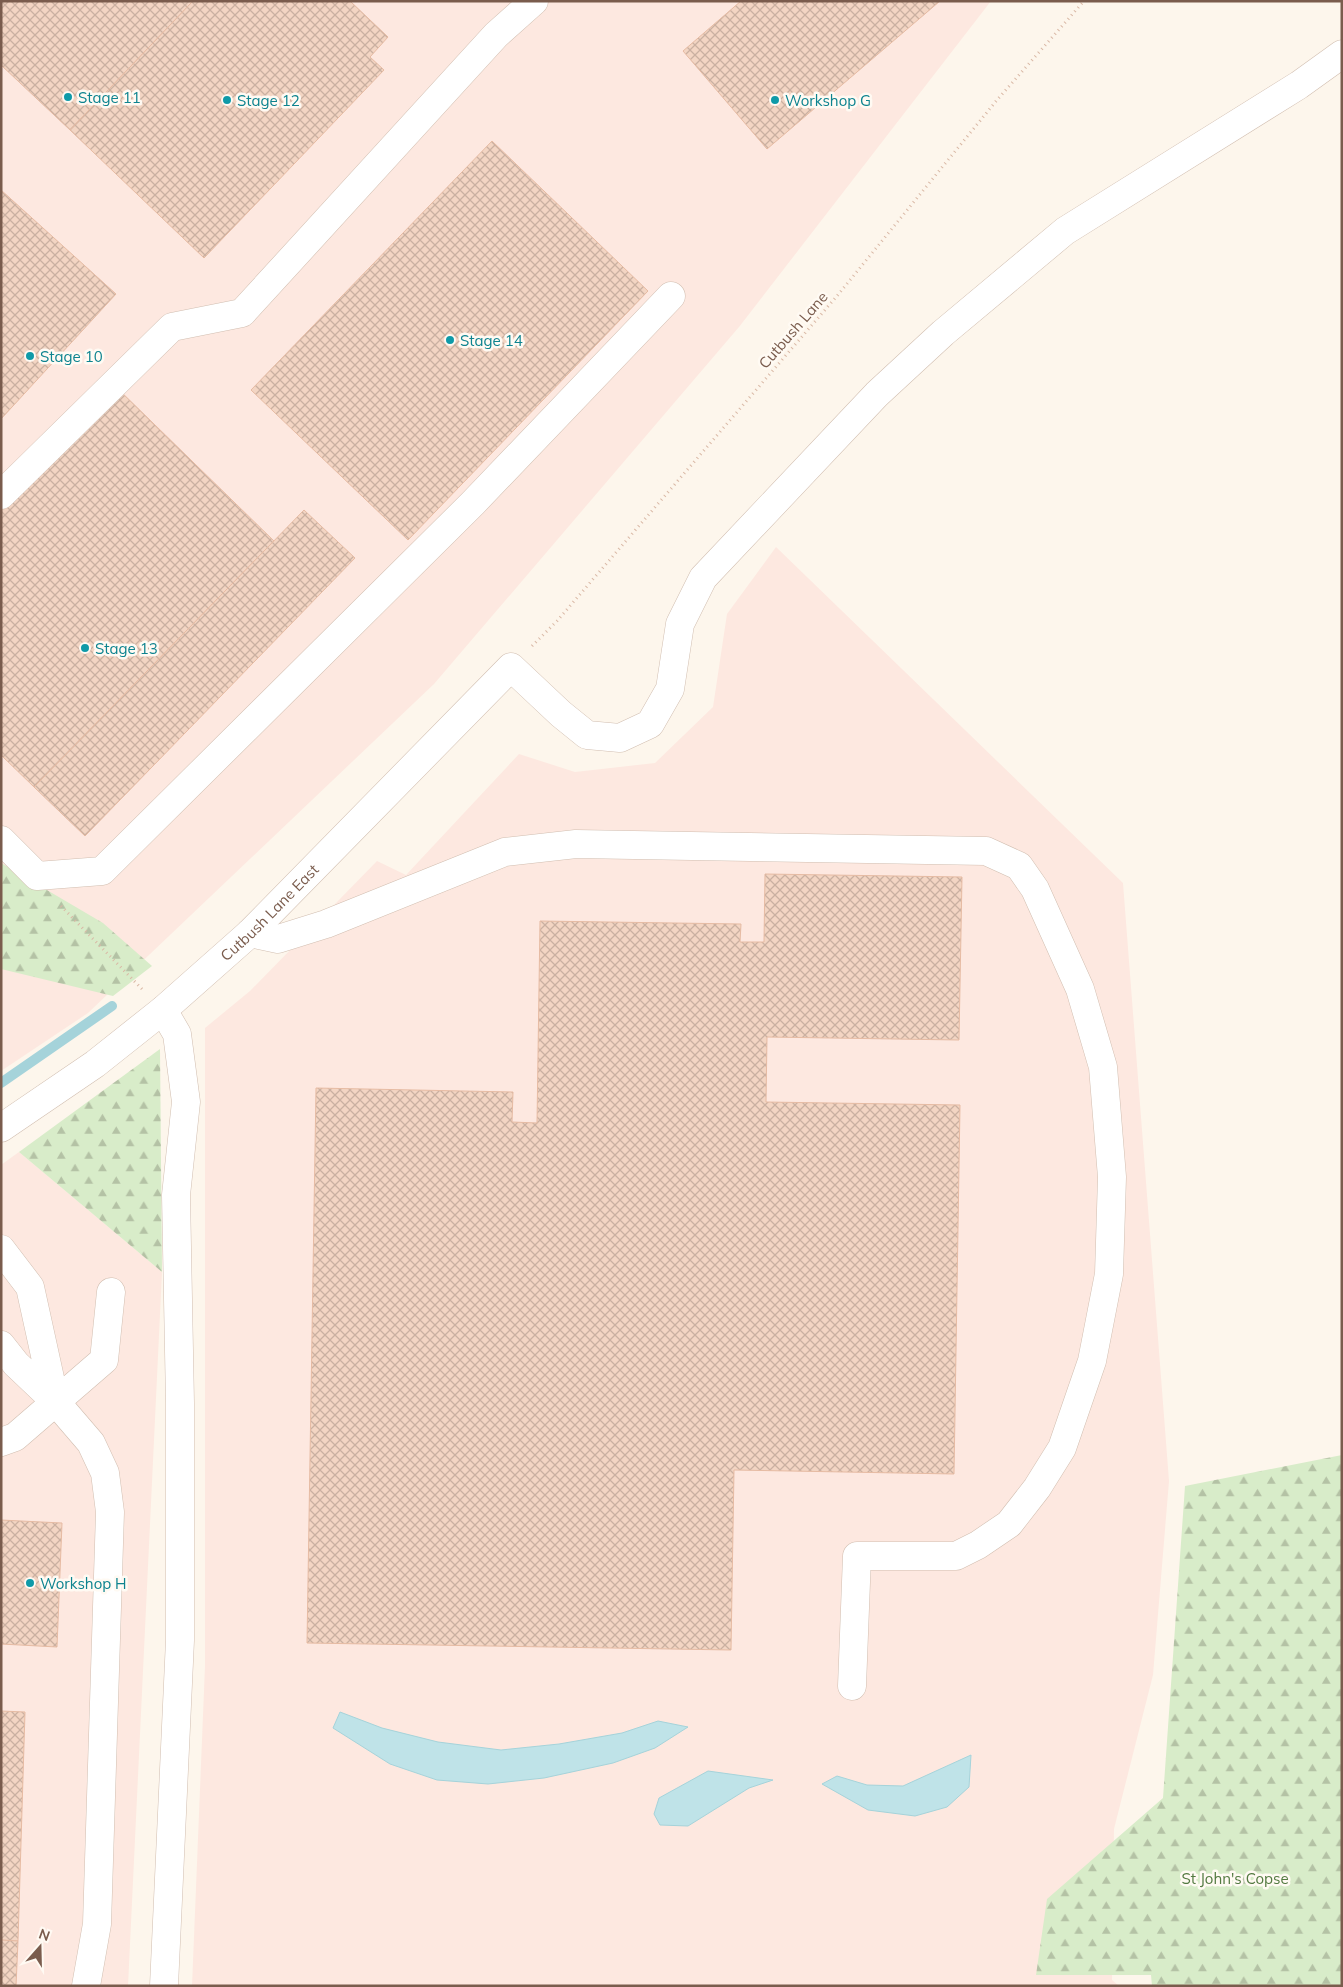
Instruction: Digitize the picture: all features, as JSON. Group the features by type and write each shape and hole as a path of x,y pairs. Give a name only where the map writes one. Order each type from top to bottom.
{"street":[{"path":"1,495 172,327 242,313 496,35 534,1"},
{"path":"511,667 561,714 587,735 620,738 650,724 670,689 680,624 703,578 877,394 943,333 1065,231 1299,85 1342,54"},
{"path":"1,840 37,876 102,872 473,503 671,296"},
{"name":"Cutbush Lane East","path":"1,1128 95,1064 163,1010 250,933 511,667"},
{"path":"250,933 278,939 326,924 505,852 576,844 986,851 1019,866 1035,889 1080,989 1103,1067 1112,1177 1109,1264 1092,1361 1062,1448 1038,1488 1009,1524 978,1545 956,1556 857,1556 852,1686"},
{"path":"163,1010 177,1034 186,1102 176,1195 180,1403 180,1640 164,1986"},
{"path":"1,1249 30,1287 55,1401"},
{"path":"1,1442 15,1437 104,1360 111,1292"},
{"path":"1,1345 16,1364 55,1401 91,1443 105,1473 110,1512 97,1924 86,1986"}],"path":[{"name":"Cutbush Lane","path":"511,667 564,614 837,296 997,100 1084,1"},
{"path":"57,902 163,1010"}],"shaded area":[{"path":"1,1 991,1 739,327 434,684 88,1013 1,1071"},
{"path":"776,547 1123,883 1169,1481 1153,1675 1114,1829 1112,1980 1119,1986 192,1986 205,1666 205,1028 250,991 377,861 406,875 519,754 575,772 655,763 713,707 727,614"},
{"path":"19,1152 162,1272 128,1986 1,1986 1,1165"}],"green space":[{"path":"1,863 103,923 152,966 113,996 1,969"},
{"path":"160,1049 162,1272 19,1152"},
{"name":"St John's Copse","path":"1342,1455 1342,1986 1152,1986 1151,1975 1036,1975 1047,1899 1163,1798 1185,1486"}],"water":[{"path":"340,1712 382,1728 438,1742 501,1750 559,1744 622,1733 658,1721 688,1727 655,1748 613,1763 544,1778 488,1784 437,1780 390,1764 333,1728"},
{"path":"971,1755 969,1787 947,1807 915,1816 868,1810 822,1784 837,1776 867,1785 903,1786"},
{"path":"708,1771 773,1780 749,1788 688,1826 660,1825 654,1814 659,1798"}],"building":[{"name":"Stage 11","path":"1,1 193,1 70,130 1,65"},
{"name":"Stage 12","path":"193,1 350,1 388,37 370,57 384,70 204,258 70,130"},
{"name":"Workshop G","path":"741,1 940,1 767,149 683,51"},
{"name":"Stage 14","path":"492,141 648,291 408,540 251,390"},
{"name":"Stage 10","path":"1,190 116,294 1,419"},
{"name":"Stage 13","path":"114,385 274,541 34,787 1,755 1,501"},
{"path":"304,510 355,558 85,836 34,787"},
{"path":"765,874 962,877 959,1040 767,1037 766,1102 960,1105 954,1474 734,1470 731,1650 307,1643 316,1088 513,1092 512,1122 537,1123 540,921 741,924 740,942 764,942"},
{"name":"Workshop H","path":"1,1520 62,1523 57,1647 1,1644"},
{"path":"1,1711 25,1712 18,1941 1,1940"},
{"path":"1,1940 18,1941 16,1986 1,1986"}],"waterway":[{"path":"1,1083 112,1006"}],"place":[{"name":"Stage 11","path":"68,97"},
{"name":"Stage 12","path":"227,100"},
{"name":"Workshop G","path":"775,100"},
{"name":"Stage 14","path":"450,340"},
{"name":"Stage 10","path":"30,356"},
{"name":"Stage 13","path":"85,648"},
{"name":"Workshop H","path":"30,1583"}]}
